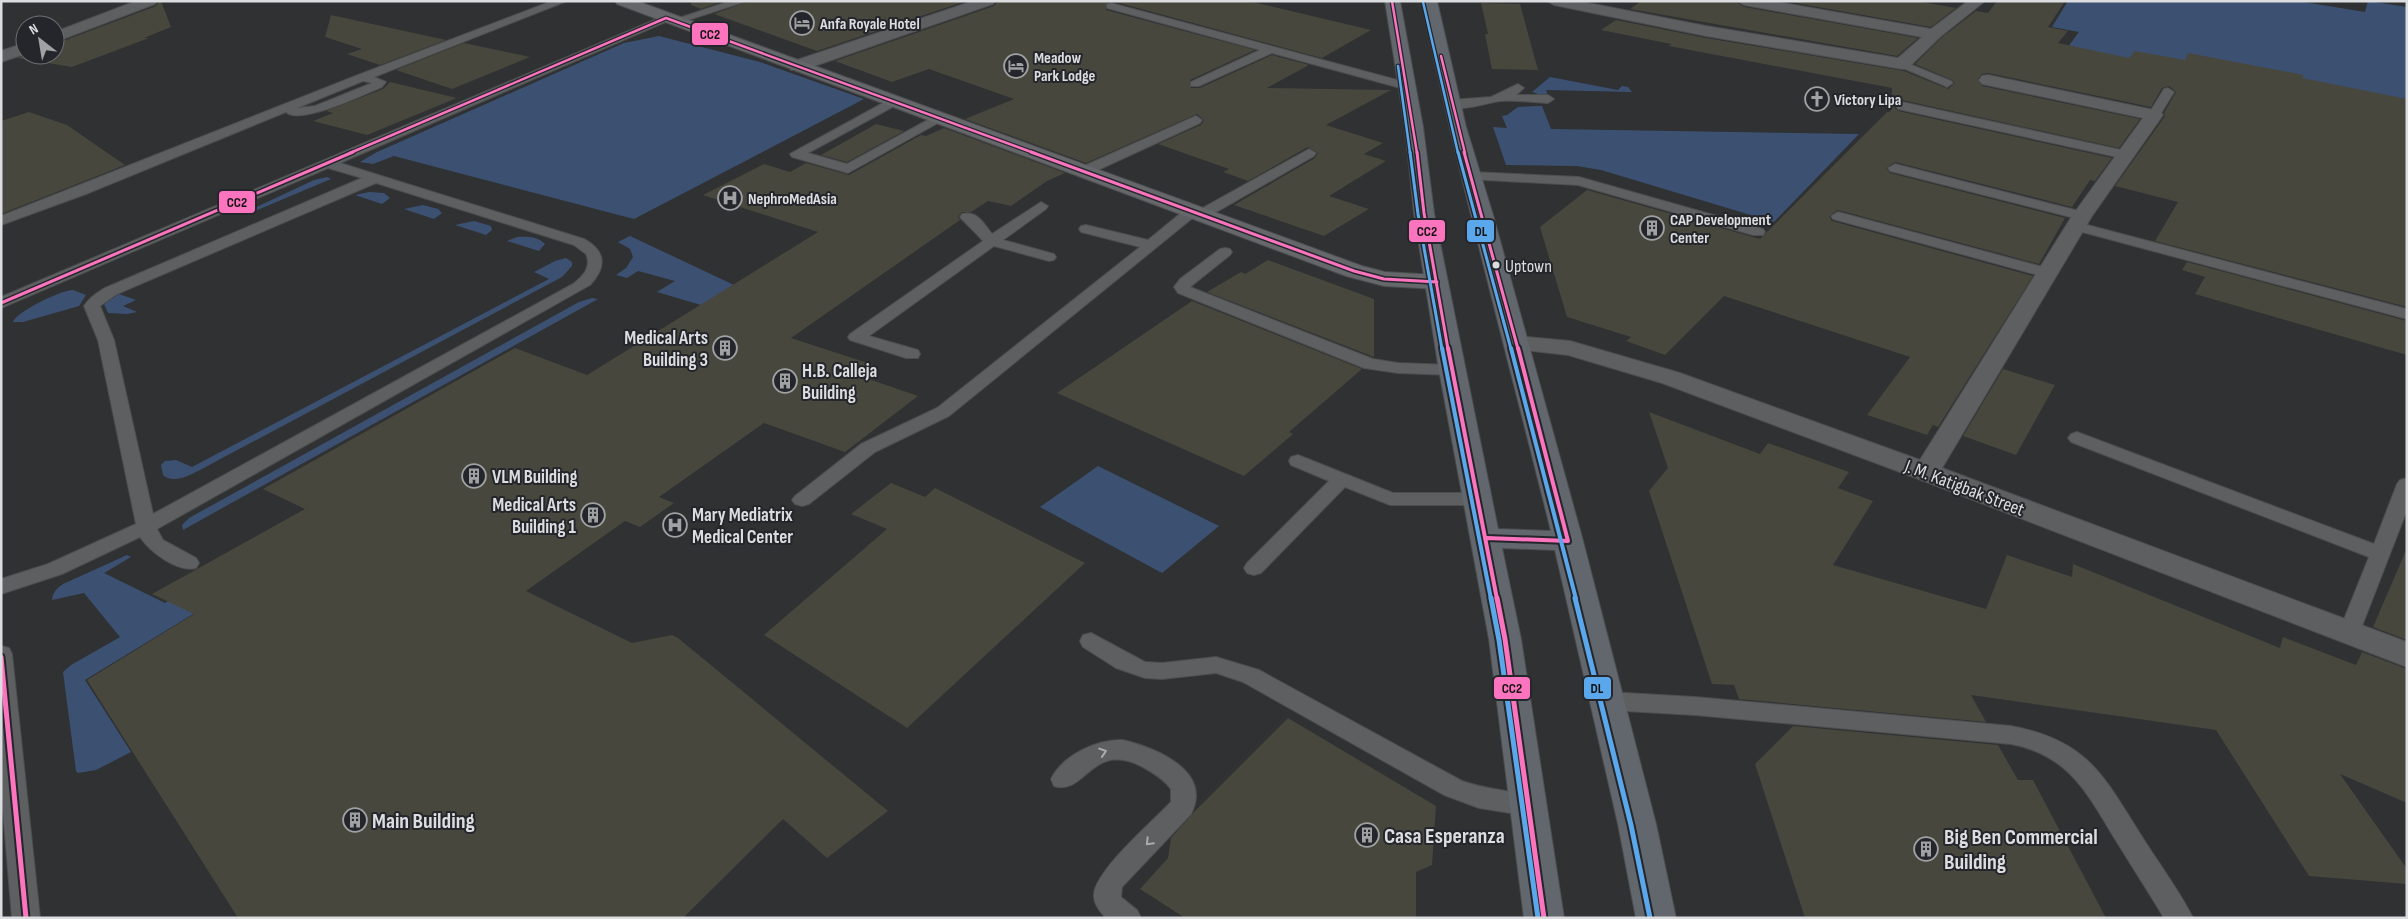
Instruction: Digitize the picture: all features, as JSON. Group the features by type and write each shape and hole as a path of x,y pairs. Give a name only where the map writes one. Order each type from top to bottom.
{"highway":[{"path":"1392,1 1408,86 1424,213 1436,282 1476,499 1487,538 1505,640 1544,918"},
{"path":"1428,1 1451,104 1472,176 1568,540 1638,824 1656,918"},
{"path":"1487,538 1568,540"}],"street":[{"path":"65,33 150,1"},
{"path":"622,1 894,100 1082,172 1364,274 1403,281 1436,282"},
{"path":"797,66 988,1"},
{"path":"1554,1 1720,33 1902,64 1934,34 1976,4"},
{"path":"1744,1 1934,34"},
{"path":"1950,2 1976,4"},
{"path":"1,57 15,52"},
{"path":"1926,472 2079,221 2154,115 1988,80"},
{"name":"J. M. Katigbak Street","path":"1516,343 1564,347 1632,365 1926,472 2407,655"}],"lane":[{"path":"1,220 81,191 362,77 562,1"},
{"path":"1,303 327,163 671,19 742,1"},
{"path":"1111,6 1273,48 1408,86"},
{"path":"1195,84 1273,48"},
{"path":"1902,64 1947,83"},
{"path":"279,110 301,112 317,109 378,85 380,82 362,77"},
{"path":"1504,98 1518,88"},
{"path":"2154,115 2168,92"},
{"path":"1451,104 1504,98 1548,99"},
{"path":"894,100 797,154 848,169 940,118"},
{"path":"1902,106 2126,155"},
{"path":"1082,172 1196,120"},
{"path":"802,500 868,448 943,412 1151,245 1197,213 1309,153"},
{"path":"1,587 55,569 145,527 578,287 589,280 595,272 596,261 593,252 579,242 327,163"},
{"path":"1895,168 2407,314"},
{"path":"1472,176 1579,181 1758,232"},
{"path":"189,563 156,545 145,527 106,340 92,309 96,300 111,291 375,178"},
{"path":"912,354 856,337 1041,206"},
{"path":"1838,216 2049,273"},
{"path":"967,217 978,223 987,238 992,242 1049,257"},
{"path":"1086,229 1151,245"},
{"path":"1225,252 1184,282 1182,287 1184,290 1370,364 1398,368 1452,370"},
{"path":"2077,438 2381,554"},
{"path":"1298,461 1390,499 1476,499"},
{"path":"1254,568 1342,479"},
{"path":"2349,634 2407,484"},
{"path":"1091,641 1135,668 1165,672 1212,665 1230,667 1251,676 1453,788 1479,798 1529,806"},
{"path":"1,654 26,918"},
{"path":"1608,701 1695,706 2011,735 2039,741 2070,757 2090,776 2179,918"},
{"path":"1063,779 1090,757 1106,750 1125,749 1141,754 1173,775 1183,786 1184,801 1182,807 1112,880 1107,889 1106,897 1110,906 1127,918"}],"shaded area":[{"path":"2068,1 2298,1 2365,12 2368,1 2407,7 2407,140 2059,59 2079,32 2052,27"},
{"path":"659,36 760,62 864,99 634,219 394,156 373,164 360,162 377,152 624,43"},
{"path":"1550,77 1618,90 1622,86 1628,87 1632,92 1546,90 1548,97 1532,92"},
{"path":"1542,106 1551,129 1859,134 1774,222 1601,170 1577,166 1506,165 1493,127 1507,128 1502,116 1507,115 1518,107"},
{"path":"327,177 331,179 255,211 246,212 314,180"},
{"path":"369,192 384,193 390,198 382,204 355,195"},
{"path":"423,205 438,209 442,213 434,219 404,209"},
{"path":"474,221 491,226 492,230 486,235 455,225"},
{"path":"630,236 734,285 701,305 657,292 675,281 638,271 627,278 616,275 626,268 633,257 630,249 618,242"},
{"path":"517,237 540,240 545,244 539,251 507,241"},
{"path":"566,258 572,262 572,266 562,277 194,473 176,479 167,478 163,475 161,465 165,461 176,460 192,467 549,279 534,272 555,261"},
{"path":"73,290 86,295 79,306 23,322 13,322 22,313 40,302"},
{"path":"119,294 136,300 123,306 137,312 127,314 108,313 104,304"},
{"path":"592,298 598,299 183,530 182,525 189,518 579,302"},
{"path":"1098,466 1219,526 1162,573 1040,507"},
{"path":"127,555 131,557 104,573 165,603 194,586 216,600 85,680 131,752 96,770 78,773 76,771 63,672 71,665 120,637 84,593 52,600 52,597 58,587 63,584"}],"building":[{"path":"161,1 171,27 144,38 149,38 72,67 60,65 65,65 65,40 156,6"},
{"path":"691,1 723,1 701,9 691,5"},
{"name":"Anfa Royale Hotel","path":"749,1 966,1 817,51 714,14"},
{"path":"997,1 1110,1 1106,3 1106,10 1255,50 1190,80 1191,88 1200,88 1272,55 1309,65 1267,88 1391,90 1326,125 1383,143 1364,154 1386,161 1329,196 1369,209 1324,236 1234,205 1315,158 1318,153 1308,147 1248,181 1223,172 1229,169 1158,144 1201,125 1204,120 1197,114 1086,163 965,119 1014,99 929,69 892,82 835,61 994,6"},
{"path":"1112,1 1249,1 1371,30 1322,58"},
{"path":"1641,1 1735,1 1744,7 1918,38 1897,56 1630,9"},
{"path":"1784,1 1917,1 1956,8 1931,27"},
{"path":"1997,1 2065,1 2048,27 2068,31 2058,43 2129,58 2135,51 2185,60 2188,53 2304,75 2302,78 2407,99 2407,307 2155,241 2178,202 2115,186 2165,116 2164,113 2176,92 2169,86 2162,88 2151,107 1988,73 1982,74 1978,79 1982,86 2140,119 2119,148 1902,100 1896,102 1894,107 1898,111 2112,158 2095,181 2090,180 2072,207 1895,162 1886,168 1890,173 2065,218 2039,264 1838,210 1829,216 1832,221 2033,276 1938,427 1933,425 1927,435 1867,415 1910,357 1724,296 1665,355 1626,341 1631,337 1567,317 1540,227 1587,190 1760,239 1887,112 1890,112 1892,88 1669,46 1671,44 1601,30 1616,20 1706,38 1904,71 1948,89 1955,83 1952,80 1915,64 1941,38 1976,11 1988,13"},
{"path":"1481,3 1520,4 1538,70 1492,69 1485,34 1488,34"},
{"path":"331,15 446,40 380,65 347,54 362,49 325,37"},
{"path":"464,43 530,57 452,89 396,70"},
{"path":"390,82 457,98 367,135 313,121 333,113 326,111 383,89"},
{"path":"29,112 67,125 125,165 1,214 1,121"},
{"path":"876,124 904,131 847,162 821,155"},
{"name":"Mary Mediatrix Medical Center","path":"944,128 1065,173 1047,181 1011,206 988,201 971,212 962,212 958,217 960,220 791,338 874,365 860,376 918,396 845,452 764,423 659,497 674,503 640,527 625,521 526,591 632,643 672,635 678,638 888,811 827,858 783,819 683,918 238,918 87,680 194,614 152,594 305,509 263,489 515,348 587,375 818,232 703,195 764,164 790,172 806,163 849,175 921,135 926,136"},
{"path":"1268,260 1374,299 1374,357 1207,292 1241,272 1245,274"},
{"path":"2187,262 2407,321 2407,355 2195,294 2205,277 2182,270"},
{"path":"1192,301 1362,369 1289,432 1293,434 1244,476 1057,393"},
{"path":"2003,369 2055,385 2016,455 1963,436"},
{"path":"1649,412 1760,454 1768,443 1849,472 1838,488 1873,501 1833,565 1986,609 2007,555 2072,577 2073,564 2280,648 2283,637 2356,665 2362,652 2407,669 2407,803 2340,774 2407,869 2407,884 2309,876 2216,730 1971,695 1986,722 1739,699 1734,685 1712,684 1649,491 1668,468"},
{"path":"891,483 925,497 935,488 1085,563 907,728 764,635 887,529 851,514"},
{"path":"2407,548 2407,640 2373,627"},
{"path":"1288,718 1436,806 1432,865 1416,872 1416,918 1185,918 1140,889 1168,858 1171,838 1194,812"},
{"name":"Big Ben Commercial Building","path":"1793,726 1998,745 2018,780 2033,780 2106,918 1805,918 1755,764"}],"transit line":[{"name":"CC2","path":"1392,1 1414,127 1424,213 1452,370 1505,639 1544,918"},
{"name":"DL","path":"1423,2 1451,128 1477,217 1562,543 1631,825 1650,918"},
{"name":"CC2","path":"1,303 666,18 1354,271 1384,279 1437,282"},
{"name":"CC2","path":"1441,56 1457,127 1483,215 1568,541 1487,538"},
{"name":"DL","path":"1398,66 1418,214 1446,371 1499,640 1538,918"},
{"name":"CC2","path":"1,657 26,918"}],"place":[{"name":"Anfa Royale Hotel","path":"802,23"},
{"name":"Meadow Park Lodge","path":"1016,66"},
{"name":"Victory Lipa","path":"1817,99"},
{"name":"NephroMedAsia","path":"730,198"},
{"name":"CAP Development Center","path":"1652,228"},
{"name":"Uptown","path":"1496,265"},
{"name":"Medical Arts Building 3","path":"725,348"},
{"name":"H.B. Calleja Building","path":"785,381"},
{"name":"VLM Building","path":"474,476"},
{"name":"Medical Arts Building 1","path":"593,515"},
{"name":"Mary Mediatrix Medical Center","path":"675,525"},
{"name":"Main Building","path":"355,820"},
{"name":"Casa Esperanza","path":"1367,835"},
{"name":"Big Ben Commercial Building","path":"1926,849"}]}
